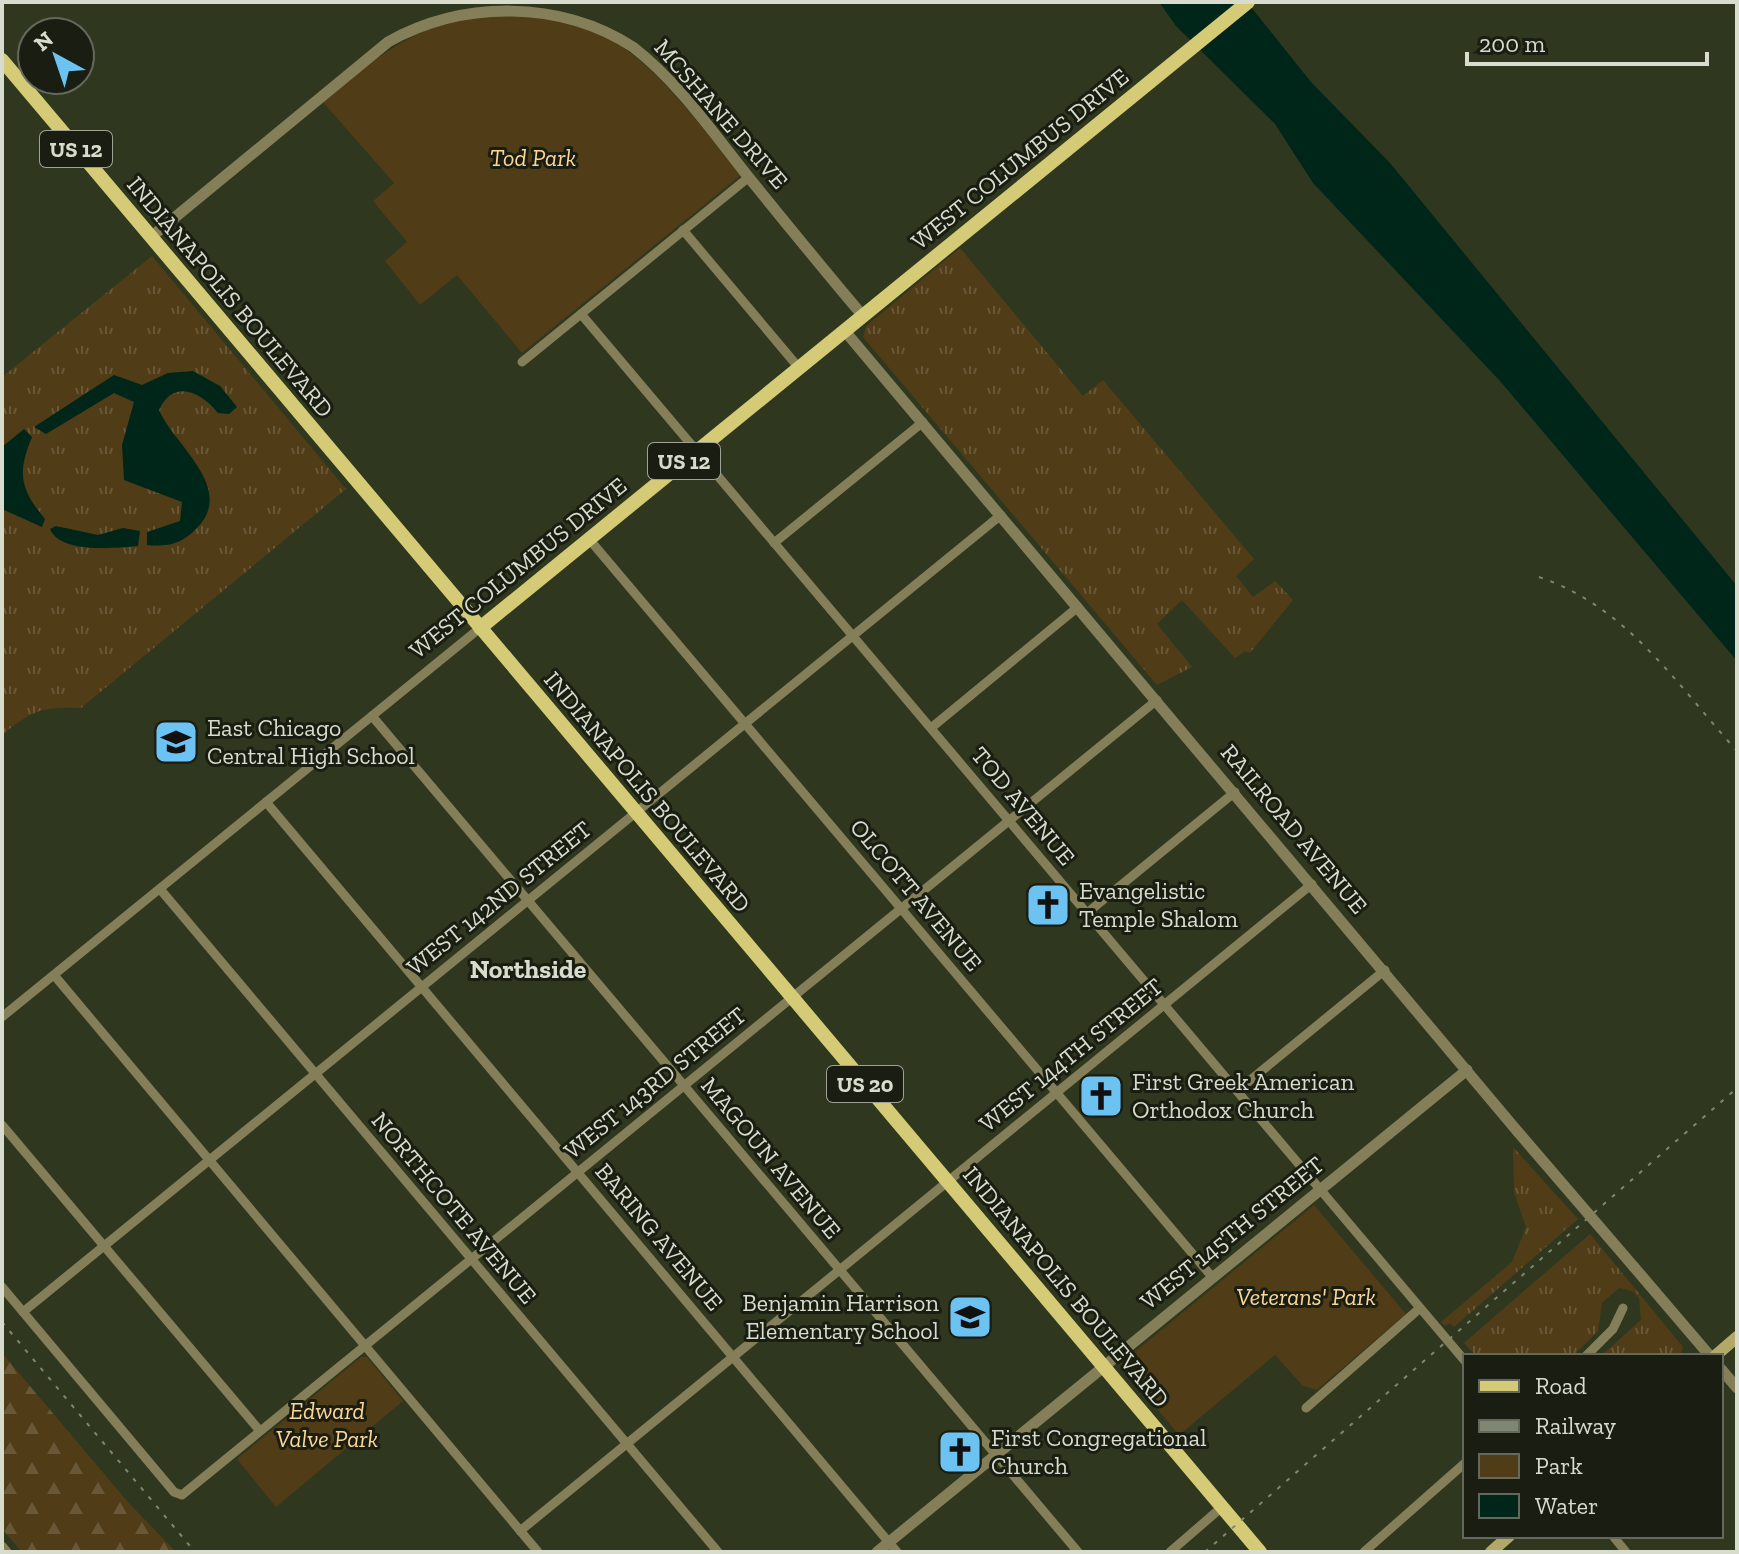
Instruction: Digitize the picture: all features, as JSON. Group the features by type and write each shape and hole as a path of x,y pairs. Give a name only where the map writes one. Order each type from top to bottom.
{"main road":[{"name":"WEST COLUMBUS DRIVE","path":"480,628 1248,2"},
{"name":"INDIANAPOLIS BOULEVARD","path":"2,60 1260,1552"},
{"path":"1716,1354 1737,1337"},
{"path":"1491,1552 1507,1538"}],"street":[{"name":"MCSHANE DRIVE","path":"151,237 388,42 436,17 485,6 518,5 582,19 622,39 666,78 863,316"},
{"path":"522,362 749,177"},
{"path":"683,230 799,368"},
{"name":"TOD AVENUE","path":"581,314 1463,1359"},
{"name":"RAILROAD AVENUE","path":"844,330 1385,970 1518,1132 1711,1354"},
{"path":"774,543 923,422"},
{"name":"WEST 142ND STREET","path":"23,1312 1001,515"},
{"name":"OLCOTT AVENUE","path":"589,539 1213,1278"},
{"path":"931,728 1078,607"},
{"name":"WEST COLUMBUS DRIVE","path":"2,1017 480,628"},
{"name":"WEST 143RD STREET","path":"23,1312 179,1496 1157,700"},
{"name":"MAGOUN AVENUE","path":"372,716 1078,1552"},
{"path":"1087,913 1235,792"},
{"name":"BARING AVENUE","path":"266,802 893,1547"},
{"name":"WEST 144TH STREET","path":"520,1531 1312,884"},
{"name":"NORTHCOTE AVENUE","path":"160,889 718,1552"},
{"path":"1237,1091 1385,970"},
{"path":"54,975 538,1552"},
{"name":"WEST 145TH STREET","path":"877,1552 893,1547 996,1455 1467,1070"},
{"path":"2,1125 260,1431"},
{"path":"2,1287 23,1312"},
{"path":"1306,1408 1420,1308"},
{"path":"1588,1354 1613,1329 1623,1308"},
{"path":"1723,1371 1737,1388"},
{"path":"1364,1552 1463,1465"},
{"path":"1170,1552 1222,1507"},
{"path":"2,1546 7,1552"}],"green space":[{"name":"Tod Park","path":"473,13 559,18 586,26 612,40 661,80 741,175 522,353 457,275 420,305 385,261 407,242 373,201 394,183 322,101 392,48 429,29"},
{"path":"960,248 1083,396 1103,380 1254,559 1236,576 1253,597 1275,581 1293,600 1250,653 1245,651 1235,658 1182,600 1157,624 1192,667 1157,685 863,337 866,326"},
{"path":"152,256 346,489 81,708 38,712 2,735 2,377"},
{"path":"1513,1147 1578,1219 1454,1327 1450,1323 1445,1326 1441,1322 1512,1262 1526,1227 1514,1192"},
{"name":"Veterans' Park","path":"1314,1205 1406,1314 1317,1390 1303,1386 1275,1355 1179,1435 1120,1364"},
{"path":"1590,1234 1683,1347 1681,1354 1603,1354 1641,1320 1639,1298 1632,1291 1619,1288 1602,1303 1598,1331 1575,1354 1474,1354 1464,1343"},
{"path":"2,1353 127,1501 176,1552 22,1552 2,1529"},
{"name":"Edward Valve Park","path":"361,1357 367,1357 403,1401 276,1507 237,1459"}],"water":[{"path":"1159,2 1247,2 1311,82 1390,163 1737,586 1737,661 1500,381 1313,183 1275,124 1176,26"},
{"path":"193,371 220,386 237,407 229,414 218,413 196,394 180,391 165,400 159,410 198,467 210,498 207,513 186,538 168,545 147,545 147,532 180,521 182,502 124,480 122,445 134,402 114,393 46,434 34,427 114,375 142,385 168,373"},
{"path":"24,429 32,437 24,461 24,480 30,499 45,519 42,527 2,509 2,447"},
{"path":"56,526 98,535 123,528 140,531 138,546 76,546 56,537 50,529"}],"railway":[{"path":"1539,577 1571,590 1625,628 1649,650 1737,751"},
{"path":"1205,1552 1737,1088"},
{"path":"2,1322 195,1552"}],"place":[{"name":"East Chicago Central High School","path":"176,742"},
{"name":"Evangelistic Temple Shalom","path":"1048,905"},
{"name":"First Greek American Orthodox Church","path":"1101,1096"},
{"name":"Benjamin Harrison Elementary School","path":"970,1317"},
{"name":"First Congregational Church","path":"960,1452"}],"district":[{"name":"Northside","path":"528,969"}]}
